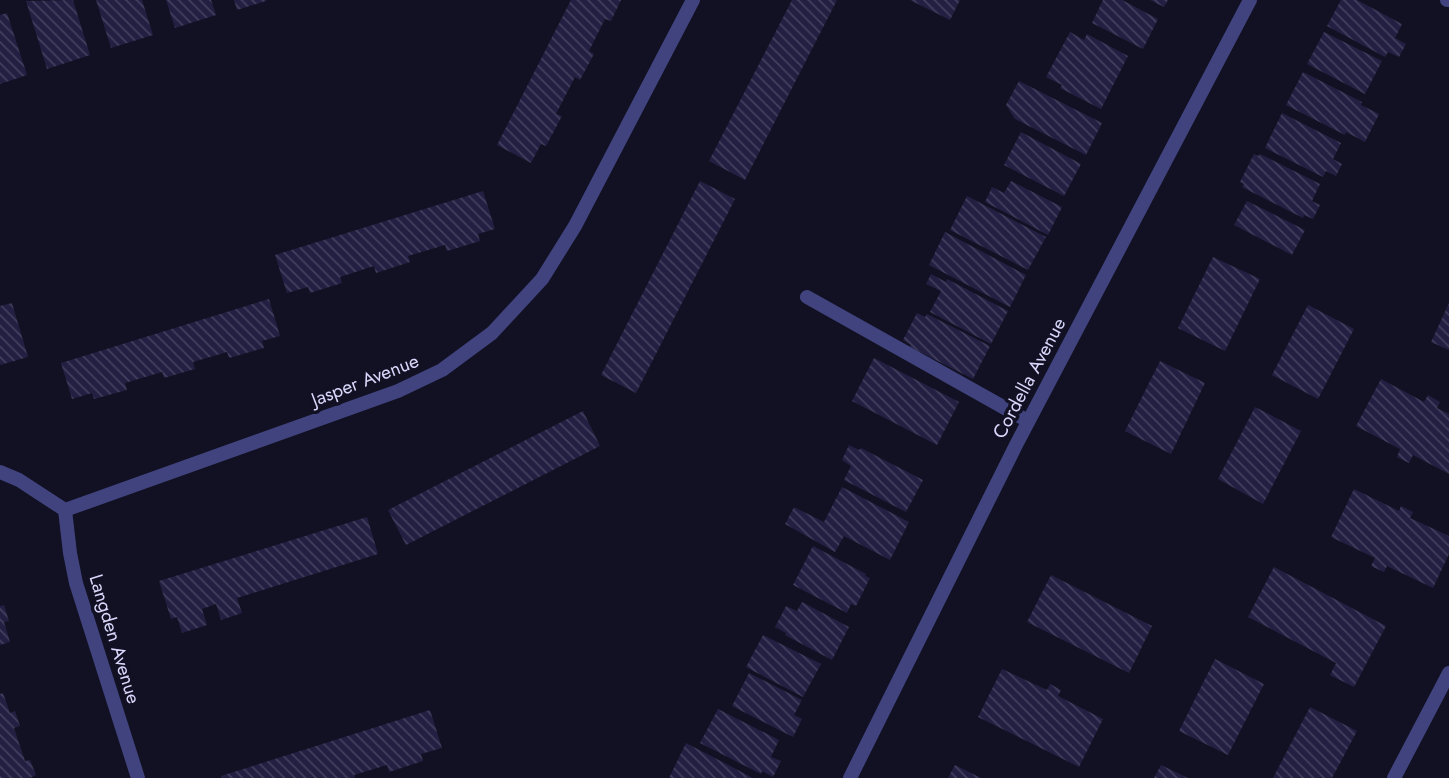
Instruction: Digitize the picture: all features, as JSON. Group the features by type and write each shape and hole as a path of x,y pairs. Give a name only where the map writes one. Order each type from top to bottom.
{"street":[{"name":"Jasper Avenue","path":"65,510 398,391 442,370 492,333 542,279 575,226 693,0"},
{"name":"Cordella Avenue","path":"850,778 1028,421 1250,0"},
{"path":"807,297 1028,421"},
{"path":"0,472 19,480 65,510"},
{"name":"Langden Avenue","path":"65,510 76,583 138,778"},
{"path":"1394,778 1449,673"}],"building":[{"path":"73,0 90,55 47,69 26,1"},
{"path":"96,0 142,0 153,35 111,48"},
{"path":"166,0 211,0 216,15 175,28"},
{"path":"234,0 266,0 266,1 237,10"},
{"path":"571,0 621,0 611,21 605,19 589,51 594,54 580,80 575,77 556,114 562,116 546,146 541,144 531,163 497,145"},
{"path":"792,0 837,0 745,180 709,161"},
{"path":"910,0 960,0 950,20"},
{"path":"1103,0 1122,0 1158,19 1143,49 1092,23"},
{"path":"1150,0 1168,0 1164,7"},
{"path":"1341,0 1357,0 1402,24 1395,38 1406,44 1399,57 1388,52 1385,57 1327,26"},
{"path":"7,13 27,75 0,84 0,15"},
{"path":"1070,32 1084,40 1087,34 1128,56 1101,109 1060,88 1062,85 1046,77"},
{"path":"1324,32 1382,61 1365,94 1307,64"},
{"path":"1303,72 1362,102 1361,105 1379,114 1365,142 1346,132 1345,135 1286,105"},
{"path":"1019,81 1102,123 1086,155 1015,119 1006,105"},
{"path":"1282,113 1341,143 1333,159 1342,164 1336,176 1326,171 1323,177 1265,148"},
{"path":"1021,132 1081,164 1064,196 1004,165"},
{"path":"1254,154 1260,154 1320,184 1312,201 1320,205 1313,219 1304,215 1303,218 1242,187 1244,184 1240,182"},
{"path":"700,181 735,199 636,393 601,375"},
{"path":"1011,181 1062,207 1048,235 985,202 992,187 1004,193"},
{"path":"483,191 495,229 478,234 480,241 447,251 445,245 408,256 410,262 376,273 374,266 340,277 342,283 310,293 308,287 287,293 275,255"},
{"path":"967,196 1046,237 1028,270 950,230"},
{"path":"1247,201 1305,230 1292,255 1234,225"},
{"path":"945,232 1026,275 1010,307 929,265"},
{"path":"1213,257 1260,279 1225,351 1178,328"},
{"path":"931,274 946,282 947,279 1008,311 991,344 930,312 941,291 926,284"},
{"path":"269,299 280,336 262,341 264,348 229,358 227,352 193,362 195,369 164,378 162,372 125,383 127,390 94,399 92,393 72,399 61,363"},
{"path":"12,303 28,357 0,365 0,306"},
{"path":"1449,303 1449,350 1431,342"},
{"path":"1308,305 1354,329 1318,399 1272,375"},
{"path":"917,313 925,317 927,314 990,346 973,379 910,347 911,345 903,340"},
{"path":"874,358 959,402 937,445 852,401"},
{"path":"1160,361 1205,383 1171,454 1125,431"},
{"path":"1381,379 1424,402 1428,395 1440,402 1437,408 1449,414 1449,474 1413,455 1409,463 1397,457 1400,449 1356,426"},
{"path":"1255,407 1301,431 1263,504 1218,479"},
{"path":"583,411 600,446 406,545 388,510"},
{"path":"849,445 859,450 861,448 923,480 906,512 844,480 851,466 842,460"},
{"path":"842,487 909,522 890,560 844,536 835,552 785,524 794,507 824,522"},
{"path":"1354,489 1399,511 1401,506 1413,512 1410,518 1449,536 1449,554 1433,588 1387,566 1384,572 1371,566 1375,558 1331,537"},
{"path":"367,517 378,554 237,598 242,613 221,620 216,604 202,609 207,625 182,633 177,617 171,619 159,581"},
{"path":"813,546 870,578 856,606 851,604 847,613 793,585"},
{"path":"1274,567 1386,626 1354,687 1330,675 1336,663 1248,617"},
{"path":"1051,575 1152,626 1129,673 1027,622"},
{"path":"802,602 849,627 832,660 775,627 786,606 797,611"},
{"path":"4,605 9,621 4,622 10,642 0,645 0,606"},
{"path":"763,635 821,664 803,697 746,667"},
{"path":"1215,659 1264,684 1228,755 1179,731"},
{"path":"1002,669 1047,690 1050,684 1061,690 1058,696 1103,719 1079,767 978,717"},
{"path":"749,673 802,700 794,715 802,719 793,737 732,706"},
{"path":"3,693 10,713 15,711 20,726 14,728 25,761 30,760 36,775 30,778 0,778 0,694"},
{"path":"1310,707 1357,731 1332,778 1273,778"},
{"path":"718,709 779,740 771,757 781,761 773,777 762,771 761,774 700,743"},
{"path":"430,710 442,748 421,754 423,761 389,772 387,765 354,775 355,778 221,776"},
{"path":"686,743 753,778 669,778"},
{"path":"955,765 981,778 948,778"},
{"path":"1161,765 1188,778 1154,778"}]}
